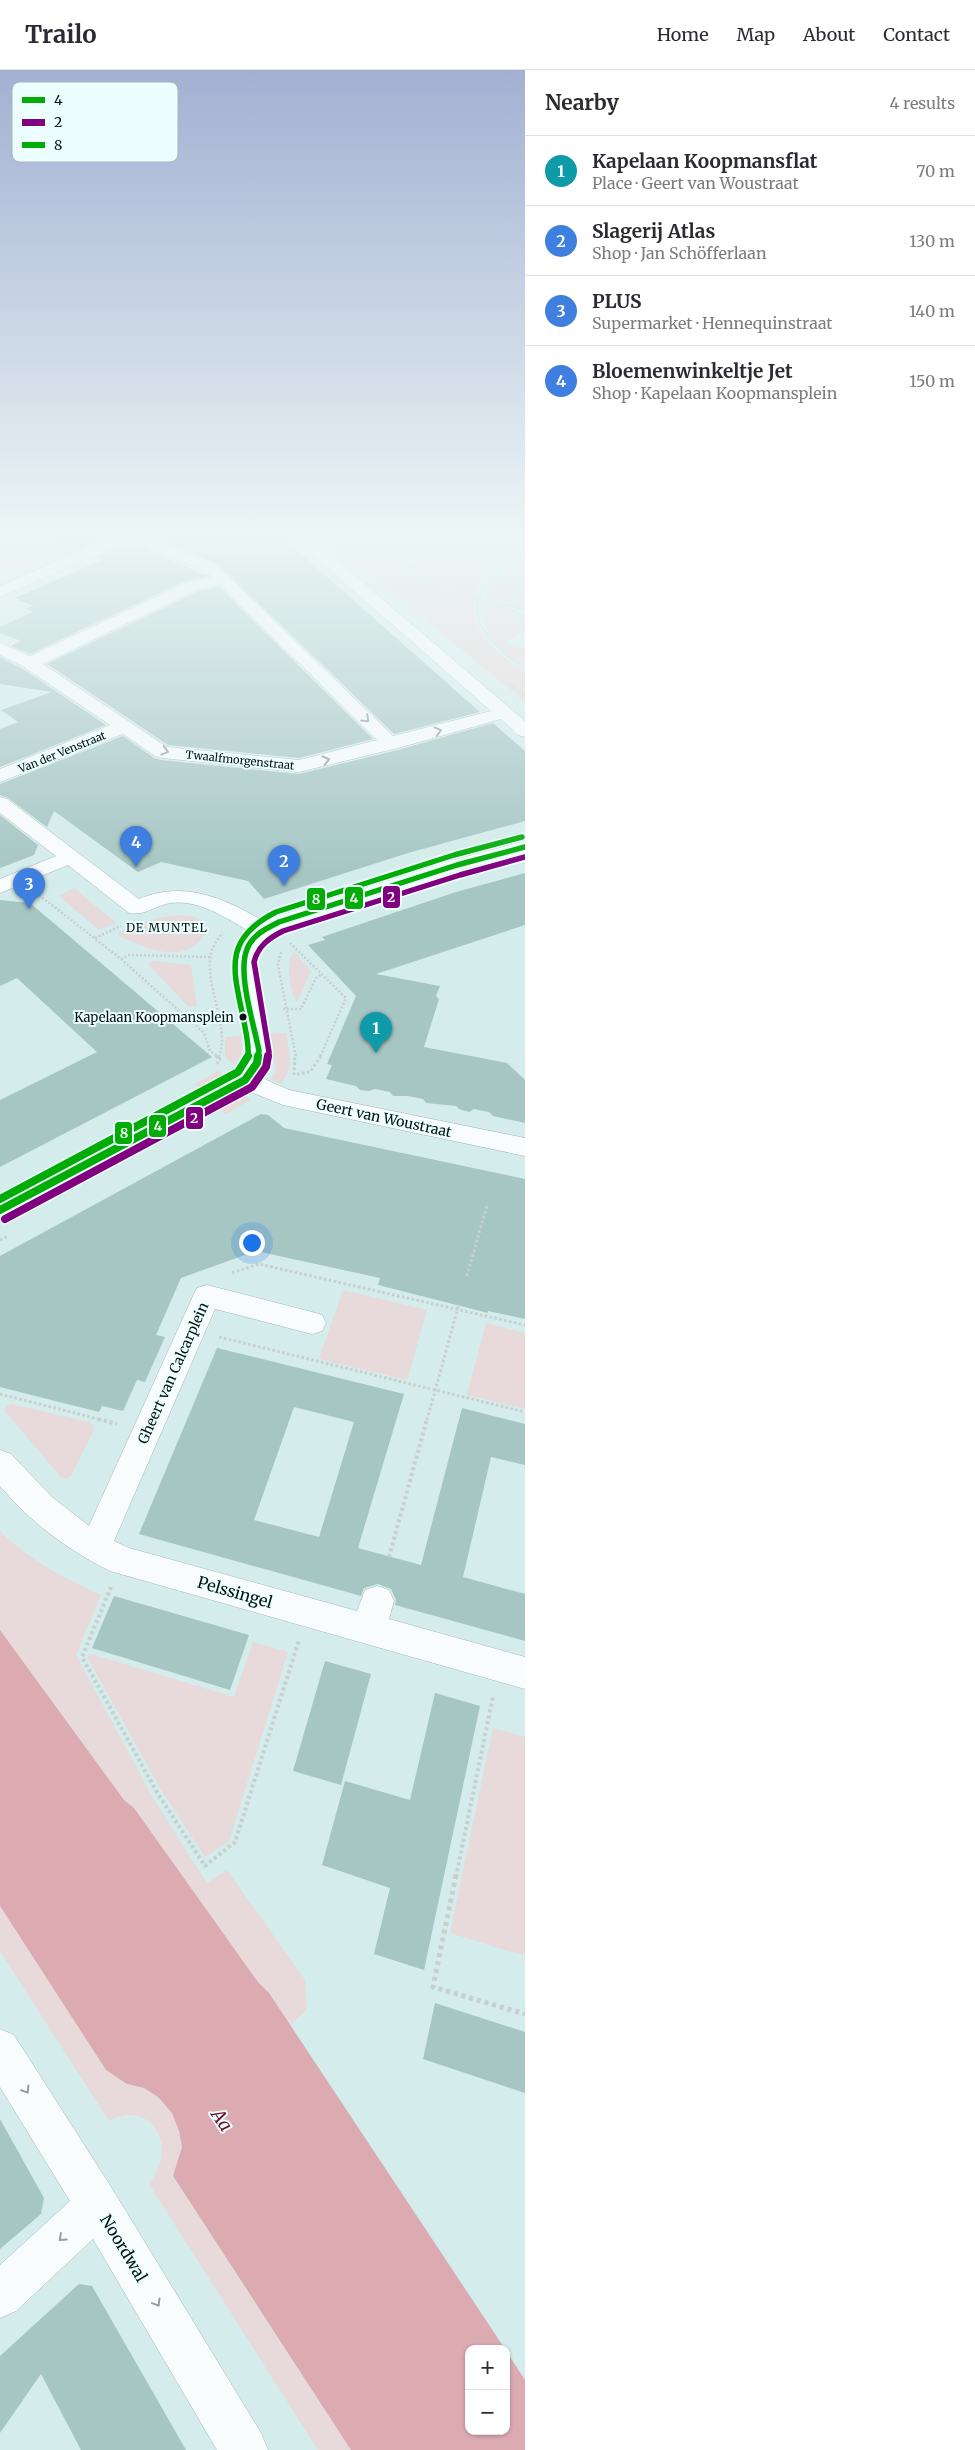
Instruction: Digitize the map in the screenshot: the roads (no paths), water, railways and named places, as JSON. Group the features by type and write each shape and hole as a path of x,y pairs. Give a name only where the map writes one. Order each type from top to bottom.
{"street":[{"name":"Twaalfmorgenstraat","path":"4,650 30,663 162,752 299,766 391,744 504,713"},
{"path":"30,663 57,650"},
{"path":"295,650 391,744"},
{"path":"431,650 525,731"},
{"name":"Van der Venstraat","path":"0,776 123,727"},
{"path":"0,803 137,908 162,898 184,897 219,906 262,930"},
{"path":"0,1210 245,1080 257,1063 259,1050 244,962 245,952 253,939 262,930 287,919 457,865 525,847"},
{"path":"9,883 70,857"},
{"name":"Geert van Woustraat","path":"245,1080 275,1094 525,1147"},
{"name":"Gheert van Calcarplein","path":"109,1554 146,1432 207,1296 312,1323"},
{"name":"Pelssingel","path":"0,1463 21,1489 47,1515 109,1554 308,1612 373,1615 512,1669"},
{"name":"Noordwal","path":"0,2049 98,2205 244,2450"},
{"path":"0,2295 98,2205"}],"water":[{"name":"Aa","path":"0,1630 124,1800 134,1808 258,1982 269,1993 502,2345 465,2345 465,2435 510,2435 510,2357 525,2380 525,2450 351,2450 173,2176 182,2147 179,2131 172,2113 158,2097 144,2088 127,2084 106,2070 0,1906"}],"place":[{"name":"Bloemenwinkeltje Jet","path":"136,867"},
{"name":"Slagerij Atlas","path":"284,886"},
{"name":"PLUS","path":"29,909"},
{"name":"Kapelaan Koopmansplein","path":"243,1017"},
{"name":"Kapelaan Koopmansflat","path":"376,1053"}],"district":[{"name":"DE MUNTEL","path":"167,927"}]}
